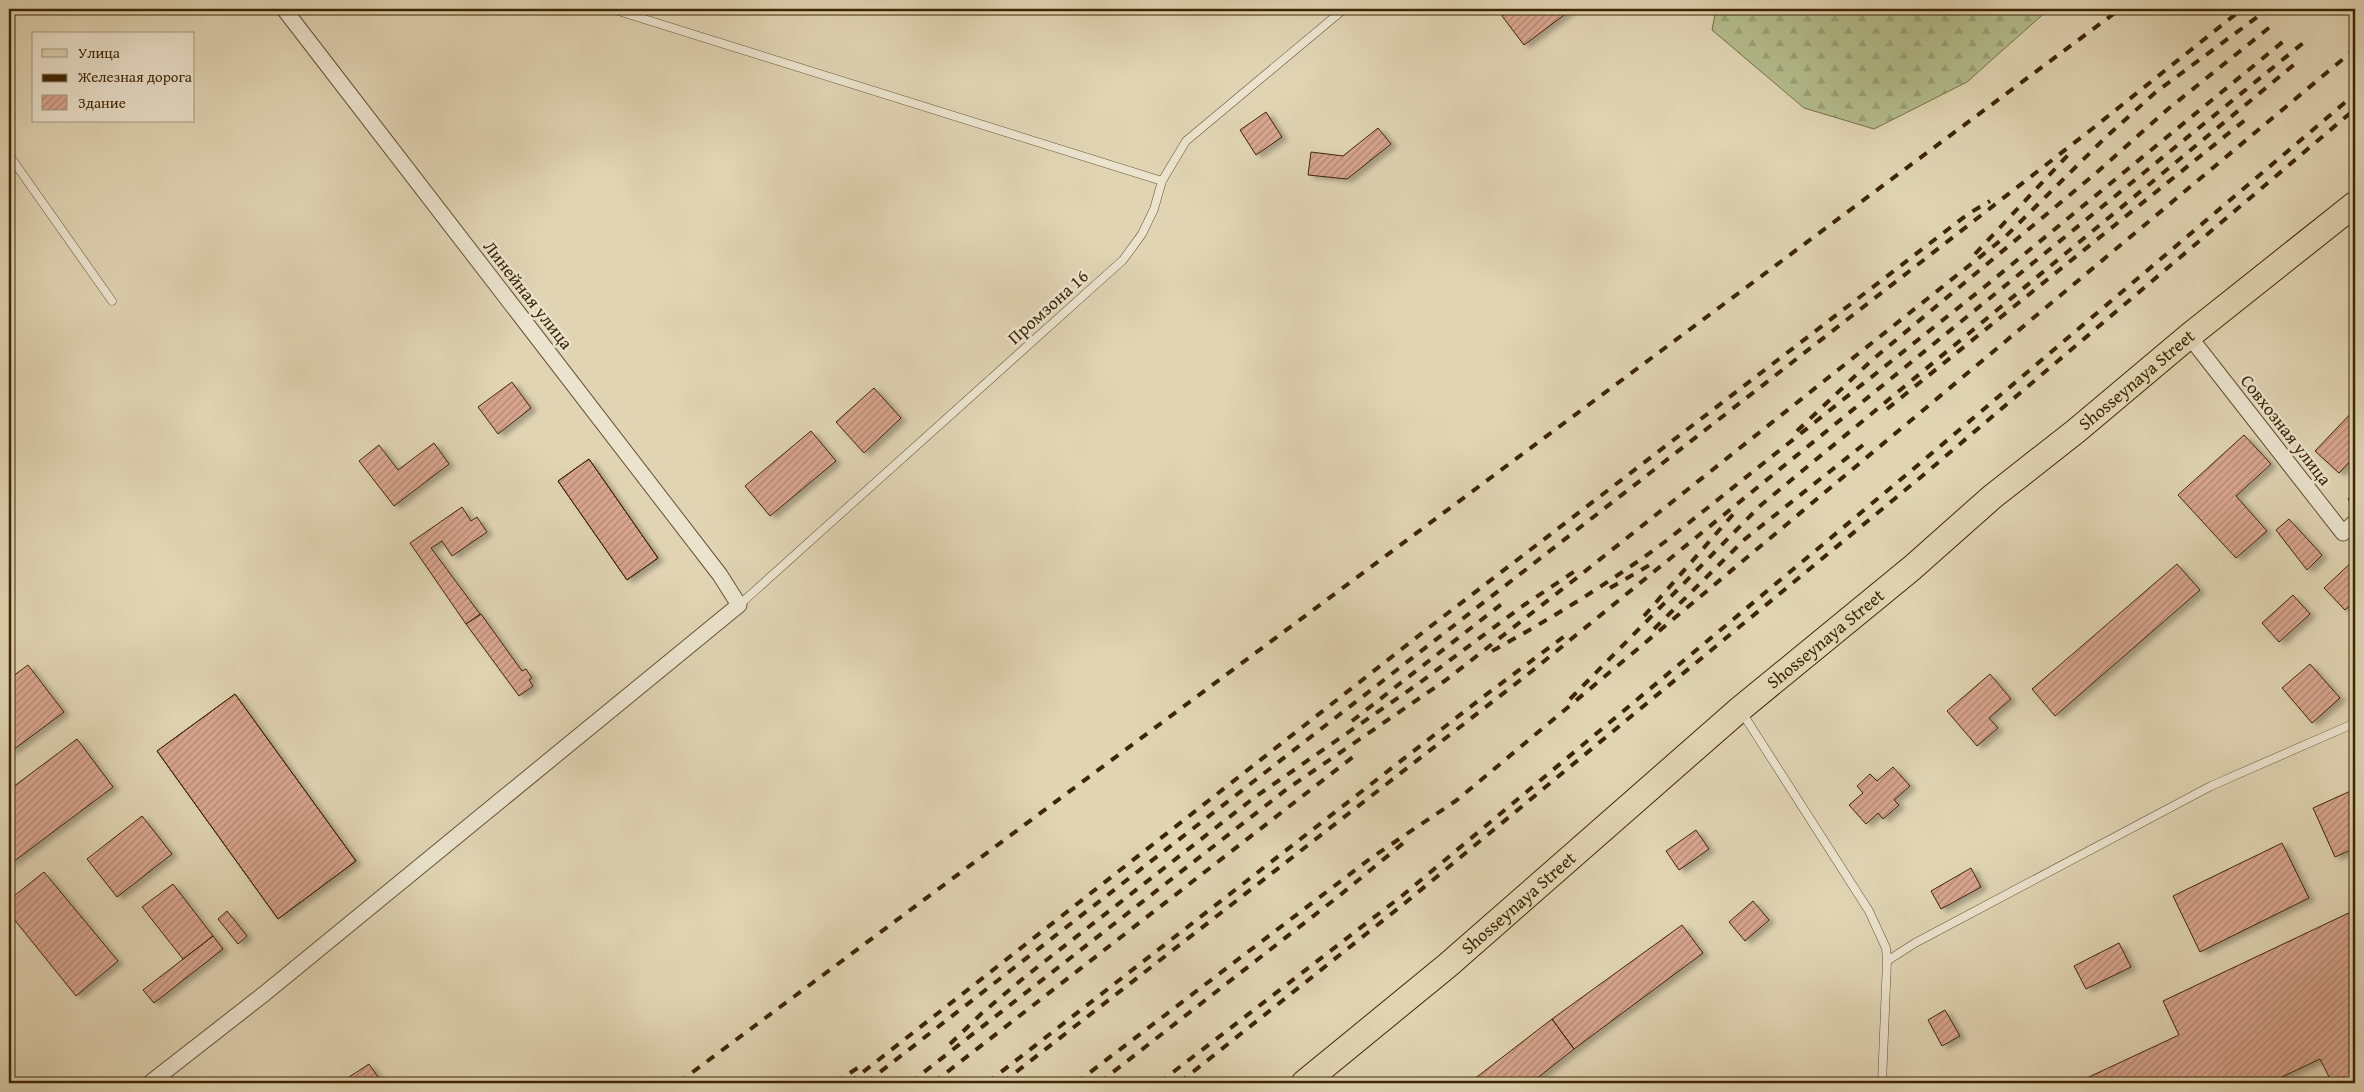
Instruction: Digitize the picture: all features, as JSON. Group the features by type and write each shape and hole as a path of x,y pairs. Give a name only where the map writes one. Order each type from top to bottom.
{"main road":[{"name":"Shosseynaya Street","path":"1304,1083 1448,965 1740,709 1912,568 1992,497 2076,431 2189,336 2355,204"}],"street":[{"name":"Линейная улица","path":"284,9 720,575 739,605"},
{"name":"Совхозная улица","path":"2189,336 2343,533 2355,522"},
{"path":"150,1083 264,994 739,605"}],"lane":[{"path":"612,9 1162,181"},
{"name":"Промзона 16","path":"739,605 1123,260 1142,234 1154,209 1162,181 1186,141 1344,9"},
{"path":"9,155 112,301"},
{"path":"1740,709 1869,911 1886,948 1882,1083"},
{"path":"1887,961 1915,943 2211,786 2355,723"}],"green space":[{"path":"1716,9 2049,9 1967,82 1874,129 1804,108 1712,30"}],"building":[{"path":"1512,9 1572,9 1524,45 1502,16"},
{"path":"1266,112 1282,137 1256,155 1240,130"},
{"path":"1378,128 1391,144 1347,179 1308,175 1311,152 1343,156"},
{"path":"512,382 531,408 498,434 478,407"},
{"path":"874,388 901,418 864,453 836,422"},
{"path":"2355,409 2355,456 2339,473 2315,451"},
{"path":"811,431 836,461 770,516 745,486"},
{"path":"2244,435 2271,464 2236,496 2267,531 2236,558 2178,495"},
{"path":"434,443 449,464 394,506 359,461 379,445 398,470"},
{"path":"589,459 658,558 627,580 558,481"},
{"path":"589,459 658,558 627,580 558,481"},
{"path":"2355,492 2355,508 2348,499"},
{"path":"462,507 471,521 477,517 487,532 452,556 442,541 431,548 480,614 466,624 410,543"},
{"path":"2289,519 2322,555 2307,570 2276,530"},
{"path":"2355,559 2355,601 2345,610 2324,588"},
{"path":"2177,564 2200,590 2055,716 2032,689"},
{"path":"2293,595 2310,614 2279,642 2262,623"},
{"path":"481,614 522,671 526,669 532,678 529,680 533,686 519,696 466,624"},
{"path":"2310,664 2340,698 2312,723 2282,688"},
{"path":"28,665 64,712 9,753 9,679"},
{"path":"1990,674 2011,699 1989,718 1998,728 1977,746 1947,711"},
{"path":"235,694 356,861 278,919 157,751"},
{"path":"235,694 356,861 278,919 157,751"},
{"path":"77,739 113,787 9,865 9,790"},
{"path":"1893,767 1910,786 1894,800 1899,805 1883,819 1878,813 1866,824 1849,805 1863,793 1857,786 1870,774 1877,781"},
{"path":"2355,789 2355,848 2335,857 2313,808"},
{"path":"142,816 172,854 117,897 87,859"},
{"path":"1696,830 1709,849 1679,870 1666,851"},
{"path":"2282,843 2309,898 2200,952 2173,896"},
{"path":"1971,868 1981,887 1941,909 1931,891"},
{"path":"44,872 118,961 76,996 9,913 9,900"},
{"path":"173,884 213,936 183,959 142,907"},
{"path":"1753,901 1769,920 1745,941 1729,922"},
{"path":"2355,910 2355,1083 2332,1083 2320,1059 2269,1083 2076,1083 2179,1035 2163,1001"},
{"path":"227,911 247,936 238,944 218,919"},
{"path":"1682,925 1703,953 1574,1049 1552,1019"},
{"path":"213,936 223,949 154,1003 143,990"},
{"path":"2119,943 2131,967 2086,989 2074,966"},
{"path":"1945,1010 1960,1036 1942,1046 1928,1020"},
{"path":"1552,1019 1574,1049 1531,1083 1469,1083"},
{"path":"369,1064 382,1083 340,1083"}],"railway":[{"path":"678,1083 2120,9"},
{"path":"866,1083 2092,129 2242,9"},
{"path":"910,1083 1287,789 1446,680 1574,580 2005,237 2107,136 2156,92 2268,9"},
{"path":"1797,431 1872,360 2096,173 2168,109 2270,27"},
{"path":"1002,1083 1532,671 2308,39"},
{"path":"1492,651 1581,599 1666,541 1988,284 2285,40"},
{"path":"1076,1083 1371,858 1457,800 2355,49"},
{"path":"1570,699 1761,505 2296,63"},
{"path":"1159,1083 1403,895 1918,465 2355,94"},
{"path":"1179,1083 1405,903 1921,477 2355,109"},
{"path":"1887,409 2250,116"},
{"path":"1975,254 2069,154"},
{"path":"849,1083 1431,626 1968,214 1990,201"},
{"path":"1654,629 1745,539 1863,445"},
{"path":"1644,616 1736,511"},
{"path":"1610,588 1653,563"},
{"path":"950,1044 982,1013 1026,976 1255,797 1418,684 1524,605 1575,571"},
{"path":"1352,721 1508,599"},
{"path":"987,1083 1483,697 1570,632"},
{"path":"933,1083 1358,753"},
{"path":"1099,1083 1339,896 1407,840"},
{"path":"835,1083 862,1065"}]}
